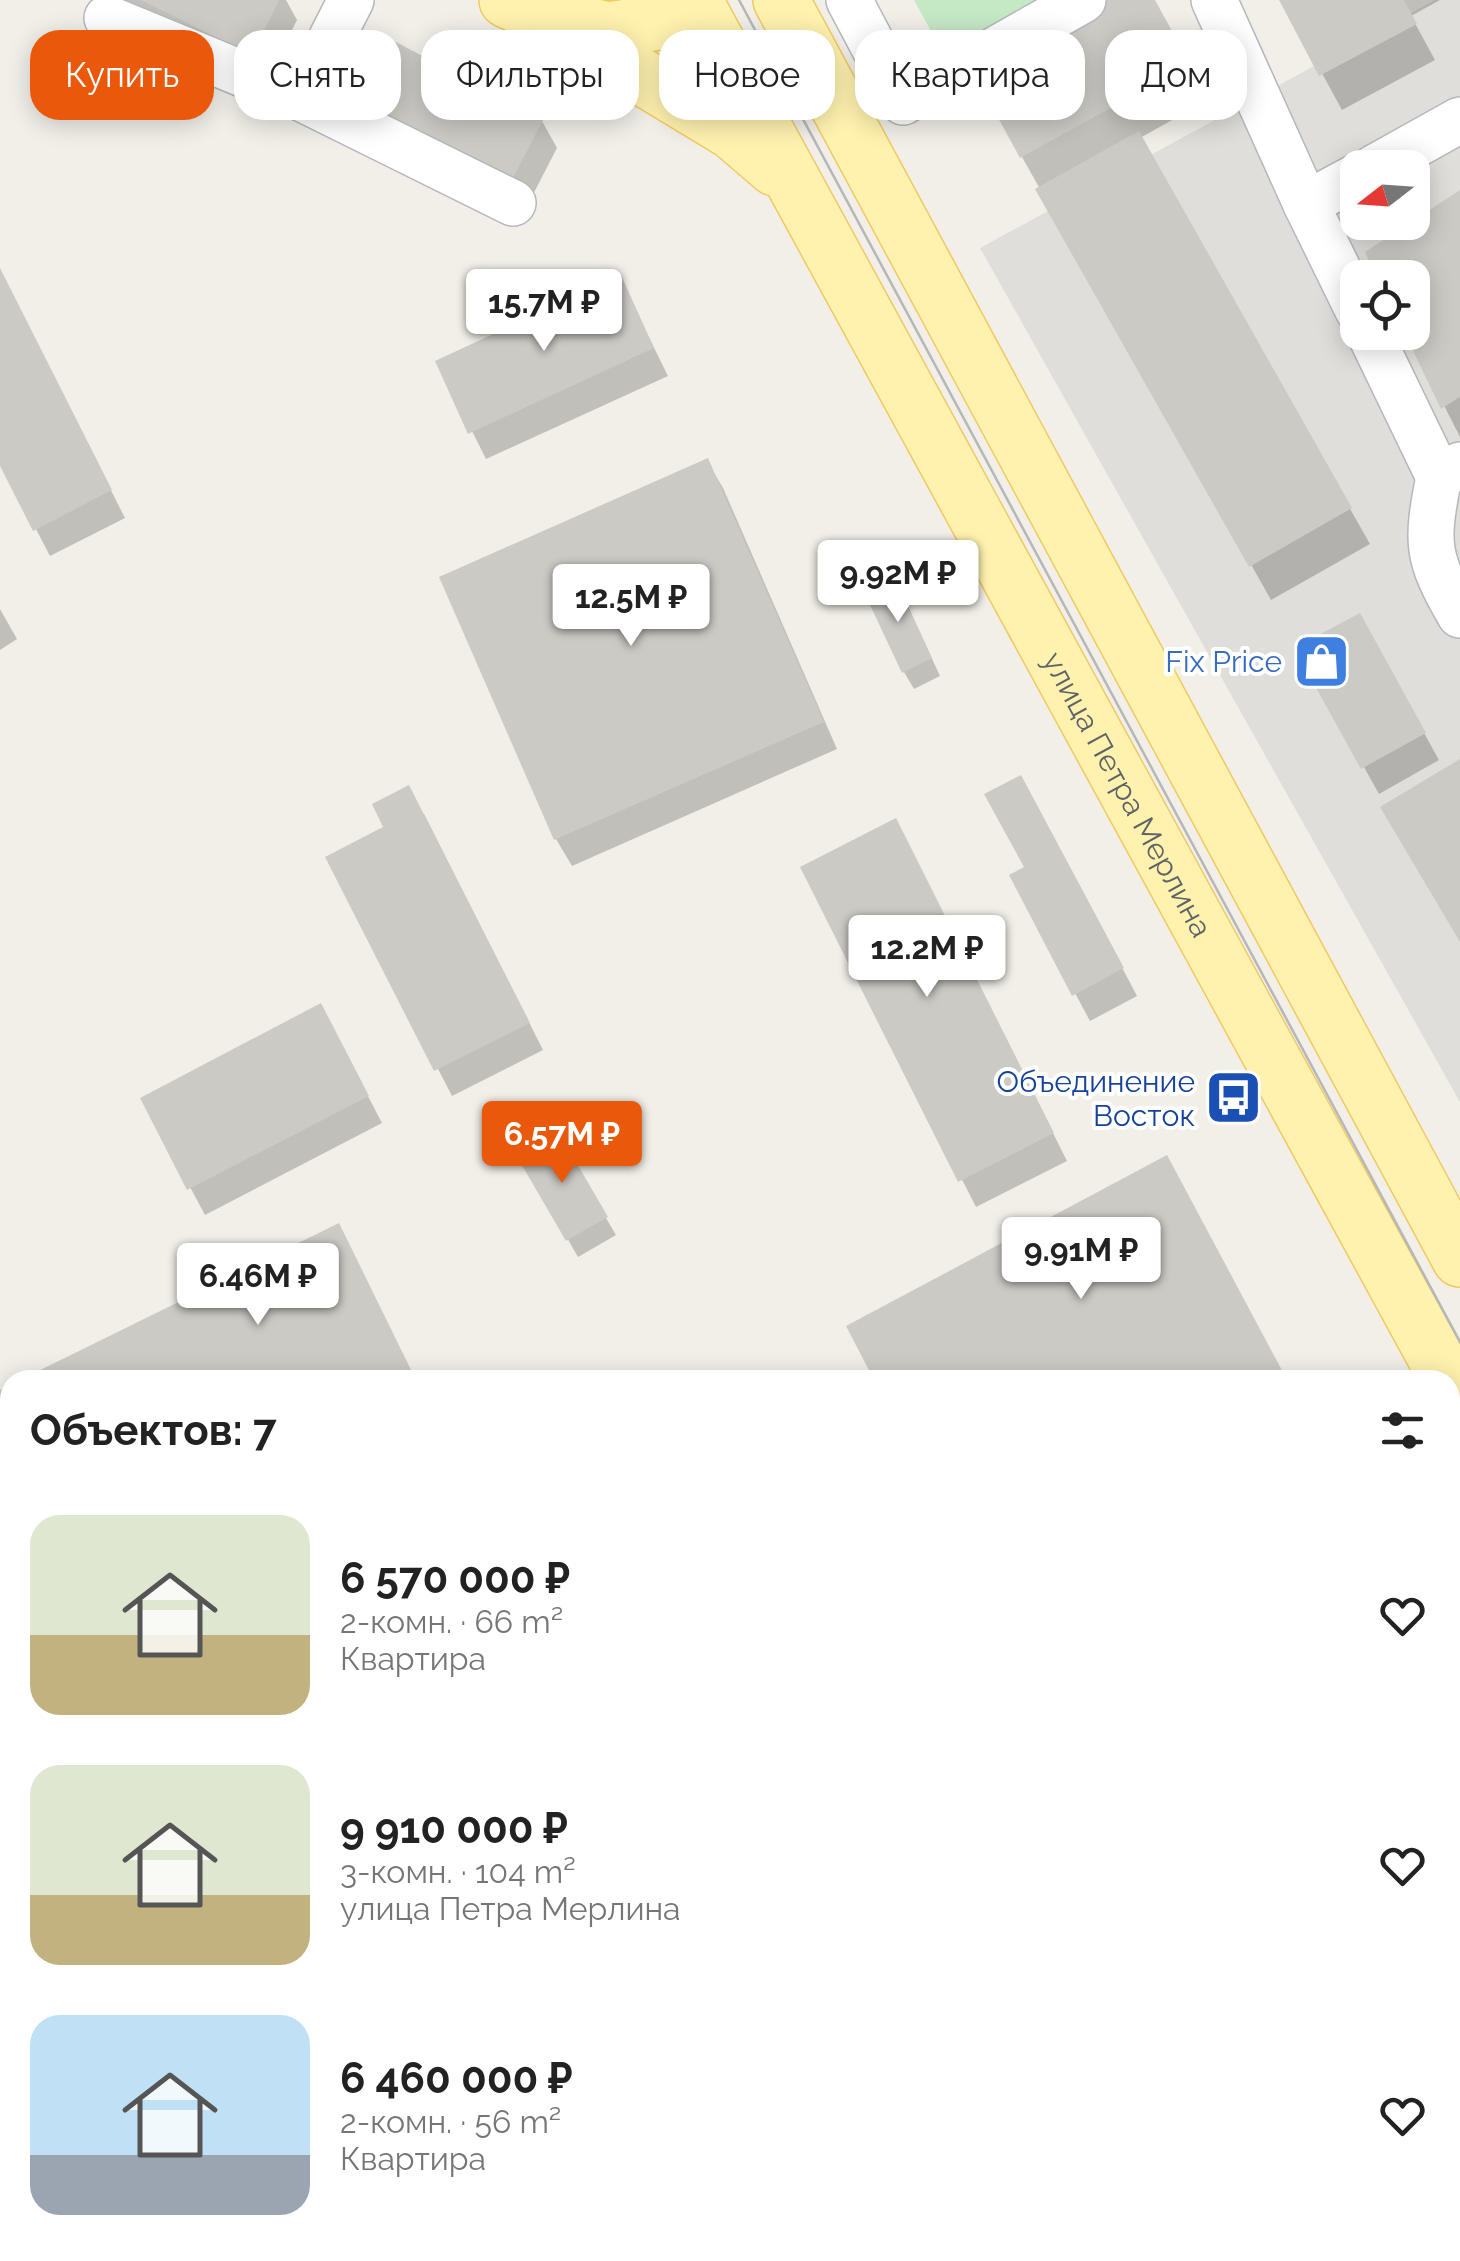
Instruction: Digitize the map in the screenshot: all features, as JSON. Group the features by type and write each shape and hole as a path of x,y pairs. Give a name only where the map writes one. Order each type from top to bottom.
{"main road":[{"path":"781,0 1460,1259"},
{"path":"523,8 609,30 709,5"},
{"name":"улица Петра Мерлина","path":"709,5 796,186 1442,1370"},
{"path":"523,8 732,132 796,186"}],"street":[{"path":"336,30 351,0"},
{"path":"850,0 903,102 1083,0"},
{"path":"1214,0 1340,273"},
{"path":"107,18 234,70"},
{"path":"345,120 513,203"},
{"path":"1406,150 1460,120"},
{"path":"1306,204 1340,186"},
{"path":"1379,350 1449,471 1429,528 1431,554 1460,616"}],"shaded area":[{"path":"1435,0 1460,0 1460,1102 980,248 1215,120 1247,120 1247,102"}],"green space":[{"path":"914,0 1045,0 987,30 930,30"}],"building":[{"path":"141,0 279,0 264,30 234,30 234,46 214,36 214,30 202,30"},
{"path":"1104,0 1155,0 1171,30 1105,30 1105,111 1020,158 999,120 1085,120 1085,30 1049,30"},
{"path":"1279,0 1404,0 1417,24 1319,76"},
{"path":"401,45 421,55 421,120 543,120 512,180 396,120 401,120"},
{"path":"1139,131 1352,508 1249,567 1035,189"},
{"path":"1460,190 1460,397 1441,409 1413,350 1430,350 1430,260 1369,260 1365,252 1383,240 1430,240 1430,210"},
{"path":"0,268 112,490 33,531 0,466"},
{"path":"621,275 654,348 468,434 435,361"},
{"path":"708,458 824,722 554,840 439,577"},
{"path":"895,578 932,658 902,673 864,592"},
{"path":"1360,613 1426,733 1361,769 1294,648"},
{"path":"1460,759 1460,942 1380,807"},
{"path":"1021,775 1124,968 1072,996 1009,875 1024,867 984,794"},
{"path":"409,785 530,1023 434,1071 325,857 383,827 372,804"},
{"path":"896,818 1054,1133 958,1182 800,867"},
{"path":"321,1003 369,1096 187,1190 140,1098"},
{"path":"558,1131 608,1217 566,1241 516,1155"},
{"path":"1167,1155 1282,1370 869,1370 846,1326"},
{"path":"339,1223 411,1370 40,1370"}],"tram line":[{"path":"739,0 1460,1342"}],"place":[{"name":"Fix Price","path":"1321,661"},
{"name":"Объединение Восток","path":"1234,1098"}]}
